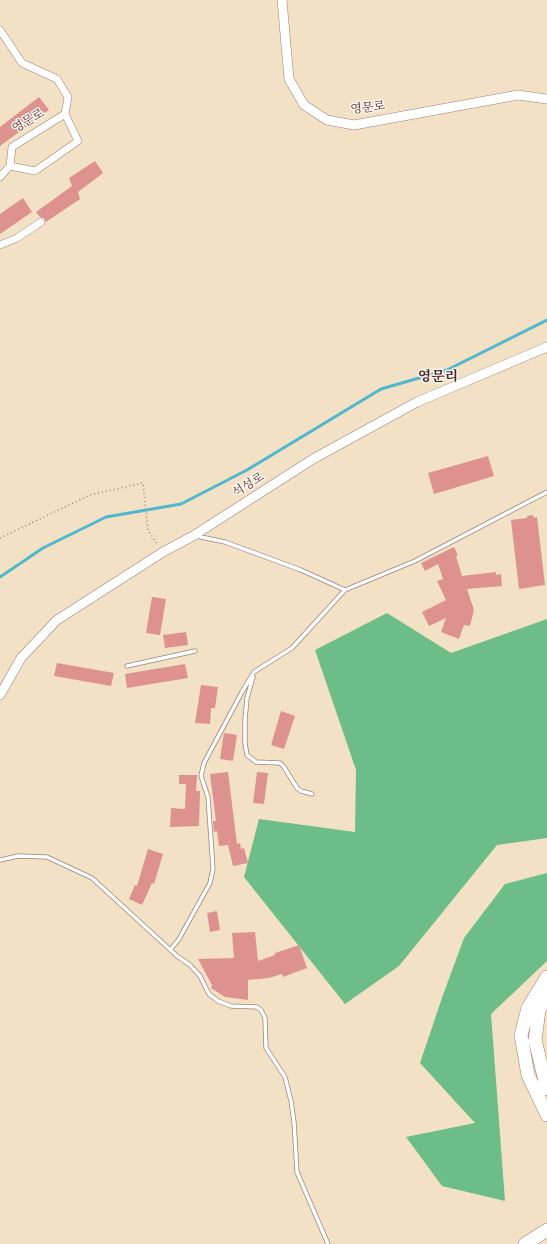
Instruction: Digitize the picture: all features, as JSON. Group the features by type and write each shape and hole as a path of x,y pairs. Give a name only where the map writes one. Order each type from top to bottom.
{"highway":[{"path":"547,977 528,1008 521,1035 528,1075 547,1115"},
{"path":"547,996 539,1010 535,1040 547,1089"},
{"path":"525,1244 547,1230"}],"street":[{"name":"영문로","path":"282,0 289,79 304,105 328,120 354,125 518,95 547,99"},
{"path":"0,30 22,63 57,79 68,97 65,114 78,141 35,171 10,166 0,177"},
{"name":"영문로","path":"10,166 12,147 65,114"},
{"path":"0,245 17,238 41,222"},
{"name":"석성로","path":"0,695 21,658 57,620 163,552 193,536 313,459 417,402 547,347"}],"lane":[{"path":"170,950 179,939 210,883 213,868 208,797 202,776 204,763 254,672 292,648 345,590 415,561 547,492"},
{"path":"193,536 224,542 302,570 345,590"},
{"path":"127,666 195,651"},
{"path":"254,672 247,698 244,720 244,743 247,755 256,762 280,763 297,788 301,791 312,794"},
{"path":"0,860 18,856 47,857 92,878 170,950 190,965 200,976 209,994 218,1001 231,1006 257,1007 261,1010 265,1018 266,1048 285,1077 291,1101 294,1122 297,1172 328,1244"}],"path":[{"path":"0,538 90,495 142,483 148,530 163,552"}],"green space":[{"path":"387,613 451,653 547,619 547,838 497,845 399,966 345,1004 244,877 259,819 355,832 356,770 315,650"},
{"path":"547,873 547,961 491,1014 505,1201 442,1186 406,1137 475,1123 420,1063 464,938 505,884"}],"building":[{"path":"39,97 49,110 0,146 0,127"},
{"path":"95,161 103,173 78,192 80,199 46,222 44,218 40,217 36,212 72,186 69,178"},
{"path":"23,198 32,212 0,234 0,214"},
{"path":"488,456 494,476 434,494 428,473"},
{"path":"533,515 534,518 537,517 545,585 519,589 511,520 527,518 527,516"},
{"path":"454,547 458,555 456,556 462,576 496,572 496,575 501,574 502,586 467,589 474,610 470,626 464,625 459,639 441,632 446,618 429,626 422,612 446,600 437,581 443,579 438,564 425,571 421,563"},
{"path":"152,597 166,599 160,635 146,633"},
{"path":"186,632 188,645 165,648 163,635"},
{"path":"57,663 114,673 111,686 54,676"},
{"path":"185,664 188,678 127,688 125,674"},
{"path":"201,685 218,687 215,708 211,708 210,724 195,723"},
{"path":"281,711 295,716 284,749 271,745"},
{"path":"224,733 237,735 233,761 220,759"},
{"path":"228,772 237,844 240,843 241,849 244,848 248,863 233,866 228,845 219,846 217,831 214,832 213,821 216,821 210,774"},
{"path":"257,772 268,773 264,804 253,803"},
{"path":"179,775 197,775 196,791 200,791 199,826 170,827 171,808 185,809 186,784 179,784"},
{"path":"148,849 163,854 154,884 152,883 142,905 129,899 135,885 137,886"},
{"path":"217,911 220,930 210,932 207,913"},
{"path":"255,932 258,961 275,955 275,953 299,945 307,968 283,977 282,974 269,978 248,980 248,1000 225,997 211,988 212,985 198,959 234,958 232,933"}],"waterway":[{"path":"0,577 43,548 106,517 181,504 247,470 381,389 447,370 547,320"}],"district":[{"name":"영문리","path":"438,378"}]}
